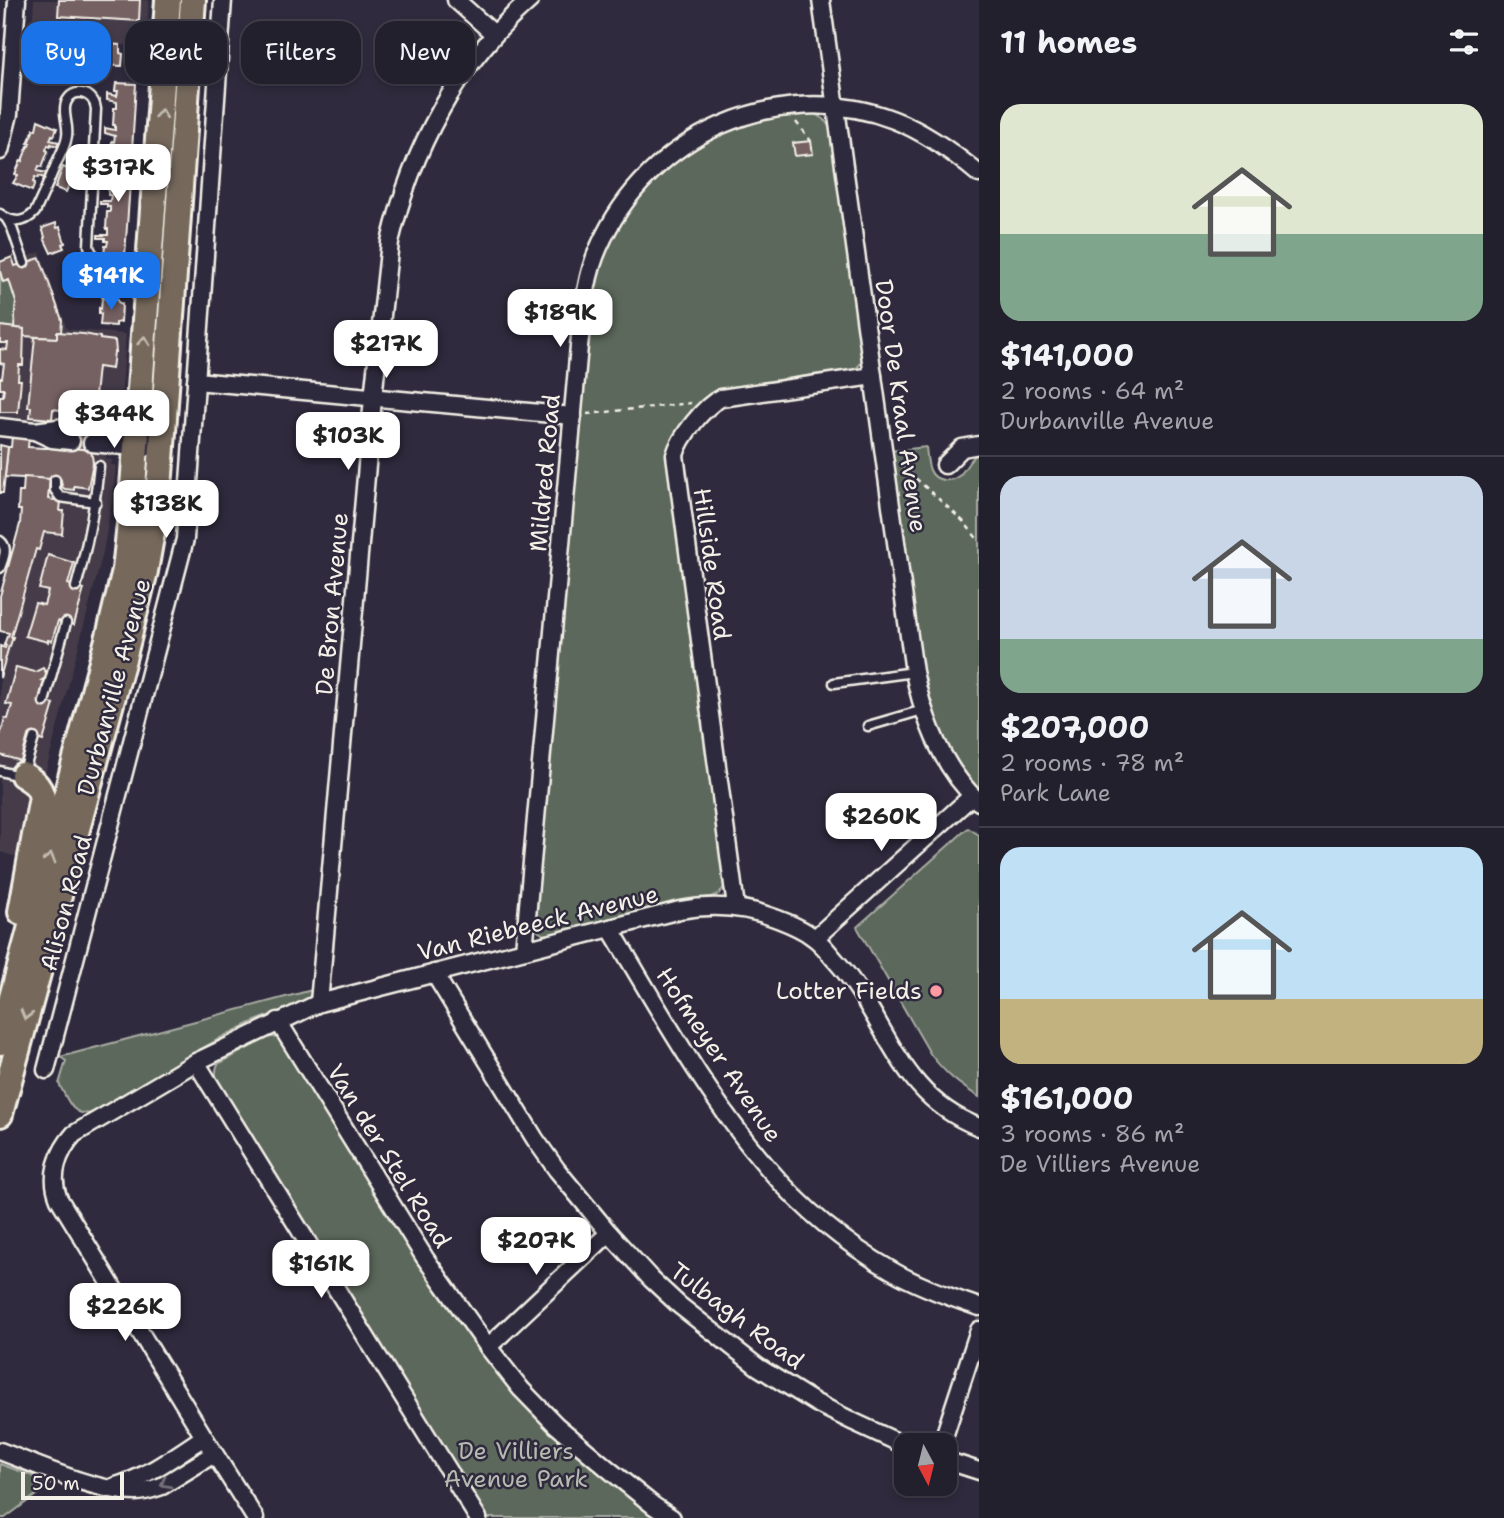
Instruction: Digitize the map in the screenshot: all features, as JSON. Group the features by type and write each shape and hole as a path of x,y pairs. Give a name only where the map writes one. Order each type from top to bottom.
{"main road":[{"name":"Durbanville Avenue","path":"0,1042 122,582 137,440 168,0"},
{"name":"Durbanville Avenue","path":"0,1114 124,655 153,527 163,443 193,0"},
{"path":"8,1016 10,969 41,803 38,787 34,782 12,773"}],"street":[{"path":"0,151 11,105 17,0"},
{"name":"Alison Road","path":"46,1070 185,539 223,0"},
{"path":"456,0 494,34"},
{"name":"De Bron Avenue","path":"319,1003 373,398 386,270 395,219 431,125 494,34 530,0"},
{"name":"Door De Kraal Avenue","path":"821,0 914,672 923,710 939,747 956,775 976,799"},
{"name":"Mildred Road","path":"524,950 579,346 590,271 606,231 642,179 691,140 729,121 785,107 827,105 880,115 909,126 979,174"},
{"path":"716,400 873,376"},
{"path":"196,381 573,416"},
{"name":"Hillside Road","path":"716,400 706,408 680,443 675,460 736,907"},
{"path":"0,427 35,430 65,426 66,439"},
{"path":"93,436 163,443"},
{"path":"945,465 962,448 979,445"},
{"path":"815,938 976,799"},
{"name":"Van Riebeeck Avenue","path":"204,1437 59,1199 54,1181 59,1158 65,1146 80,1130 196,1062 319,1003 693,907 736,907 766,915 803,930 815,938 860,992 909,1075 923,1091 946,1109 979,1127"},
{"name":"Hofmeyer Avenue","path":"610,928 715,1099 770,1171 833,1230 893,1272 979,1307"},
{"name":"Tulbagh Road","path":"434,973 536,1139 576,1195 651,1279 679,1305 758,1367 826,1408 894,1440"},
{"name":"Van der Stel Road","path":"278,1021 425,1258 488,1348 521,1389 556,1424 616,1476 672,1518"},
{"path":"196,1062 478,1518"},
{"path":"488,1348 609,1233"},
{"path":"945,1433 979,1330"},
{"path":"110,1488 153,1471 204,1437 255,1518"},
{"path":"0,1451 96,1486 137,1492 162,1486 214,1454"},
{"path":"957,1464 979,1471"}],"lane":[{"path":"3,216 12,221 25,221 36,212 66,139 67,100 80,93 90,96 96,109 89,246 91,254 105,270 105,292"},
{"path":"3,216 12,228 24,263"},
{"path":"76,587 96,502 99,466"},
{"path":"55,480 55,490 60,497 96,502"},
{"path":"0,541 5,549 0,568"},
{"path":"44,702 66,623"},
{"path":"834,684 914,672"},
{"path":"868,726 923,710"},
{"path":"12,773 34,738"}],"path":[{"path":"785,107 811,141"},
{"path":"573,416 716,400"},
{"path":"884,450 945,504 979,541"}],"shaded area":[{"path":"34,0 149,0 148,21 125,21 125,45 111,44 111,21 32,21"},
{"path":"40,252 67,329 126,334 121,403 117,403 116,413 110,413 109,419 65,417 50,421 0,417 0,262 12,257 14,261"},
{"path":"12,435 28,447 48,446 100,452 106,459 112,460 111,465 116,465 103,553 23,859 0,852 0,678 36,549 40,549 44,532 62,534 64,511 60,511 60,501 48,499 25,477 5,477"}],"green space":[{"path":"813,113 824,119 832,131 864,356 862,361 851,372 716,391 692,414 669,449 725,886 714,896 544,934 534,925 589,316 601,262 625,213 667,165 721,132 780,114"},
{"path":"0,271 3,281 9,280 16,302 14,328 0,326"},
{"path":"926,447 932,474 944,480 960,475 970,460 979,453 979,793 964,775 943,740 924,689 891,451"},
{"name":"Lotter Fields","path":"968,828 979,835 979,1097 953,1078 931,1055 857,927"},
{"path":"312,990 304,1002 224,1036 91,1113 75,1109 59,1084 66,1061 60,1057"},
{"name":"De Villiers Avenue Park","path":"269,1037 282,1040 414,1254 457,1319 504,1378 661,1518 487,1518 219,1084 216,1076 218,1064"},
{"path":"0,1464 52,1483 5,1518 0,1518"}],"building":[{"path":"59,0 140,0 139,21 58,16"},
{"path":"111,44 120,45 120,53 123,54 122,66 111,65"},
{"path":"116,83 136,84 132,151 111,150 115,136 105,133 105,128 115,130 114,108 117,108 117,102 107,100 107,94 117,96 118,91 115,91"},
{"path":"38,120 57,128 50,140 59,142 57,146 48,145 42,167 39,166 37,171 47,173 44,178 35,177 32,191 13,183"},
{"path":"811,141 813,154 795,156 793,143"},
{"path":"111,153 132,154 125,255 104,254 108,241 98,238 98,235 108,235 107,212 110,212 110,207 100,204 100,201 110,201 109,178 112,178 112,173 102,170 102,167 113,167 113,162 110,162"},
{"path":"63,167 75,172 66,192 55,188"},
{"path":"56,223 65,243 62,244 64,248 51,253 42,228"},
{"path":"12,257 15,266 40,258 62,320 61,332 57,332 57,338 23,336 24,329 14,328 16,302 9,280 3,282 0,271 0,262"},
{"path":"114,265 125,266 124,289 112,288"},
{"path":"102,298 118,299 122,304 121,322 116,323 116,326 100,325 99,308 101,309"},
{"path":"0,326 24,329 23,365 19,365 18,380 21,380 18,412 0,412 0,396 3,396 4,389 0,389 0,378 4,364 0,363 0,349 7,350 8,343 0,343"},
{"path":"57,332 84,334 115,341 116,352 112,369 98,367 90,450 72,448 76,412 53,409 52,419 30,417 31,407 28,407 35,337 57,338"},
{"path":"12,435 29,437 28,447 91,450 93,462 88,488 74,486 74,490 65,489 61,480 5,477"},
{"path":"0,445 8,447 3,493 0,493"},
{"path":"24,477 50,479 48,499 61,501 60,511 64,511 62,534 44,532 39,550 36,549 0,678 0,646 5,648 9,633 0,631 0,596 20,524 19,492 23,492"},
{"path":"48,555 74,563 68,584 84,589 74,625 58,621 52,641 48,642 25,636 35,603 44,605 48,591 39,589"},
{"path":"16,667 35,672 43,668 48,676 42,680 39,700 54,704 43,741 28,736 21,761 0,755 0,736 12,705 6,704"}],"place":[{"name":"Lotter Fields","path":"936,991"}]}
